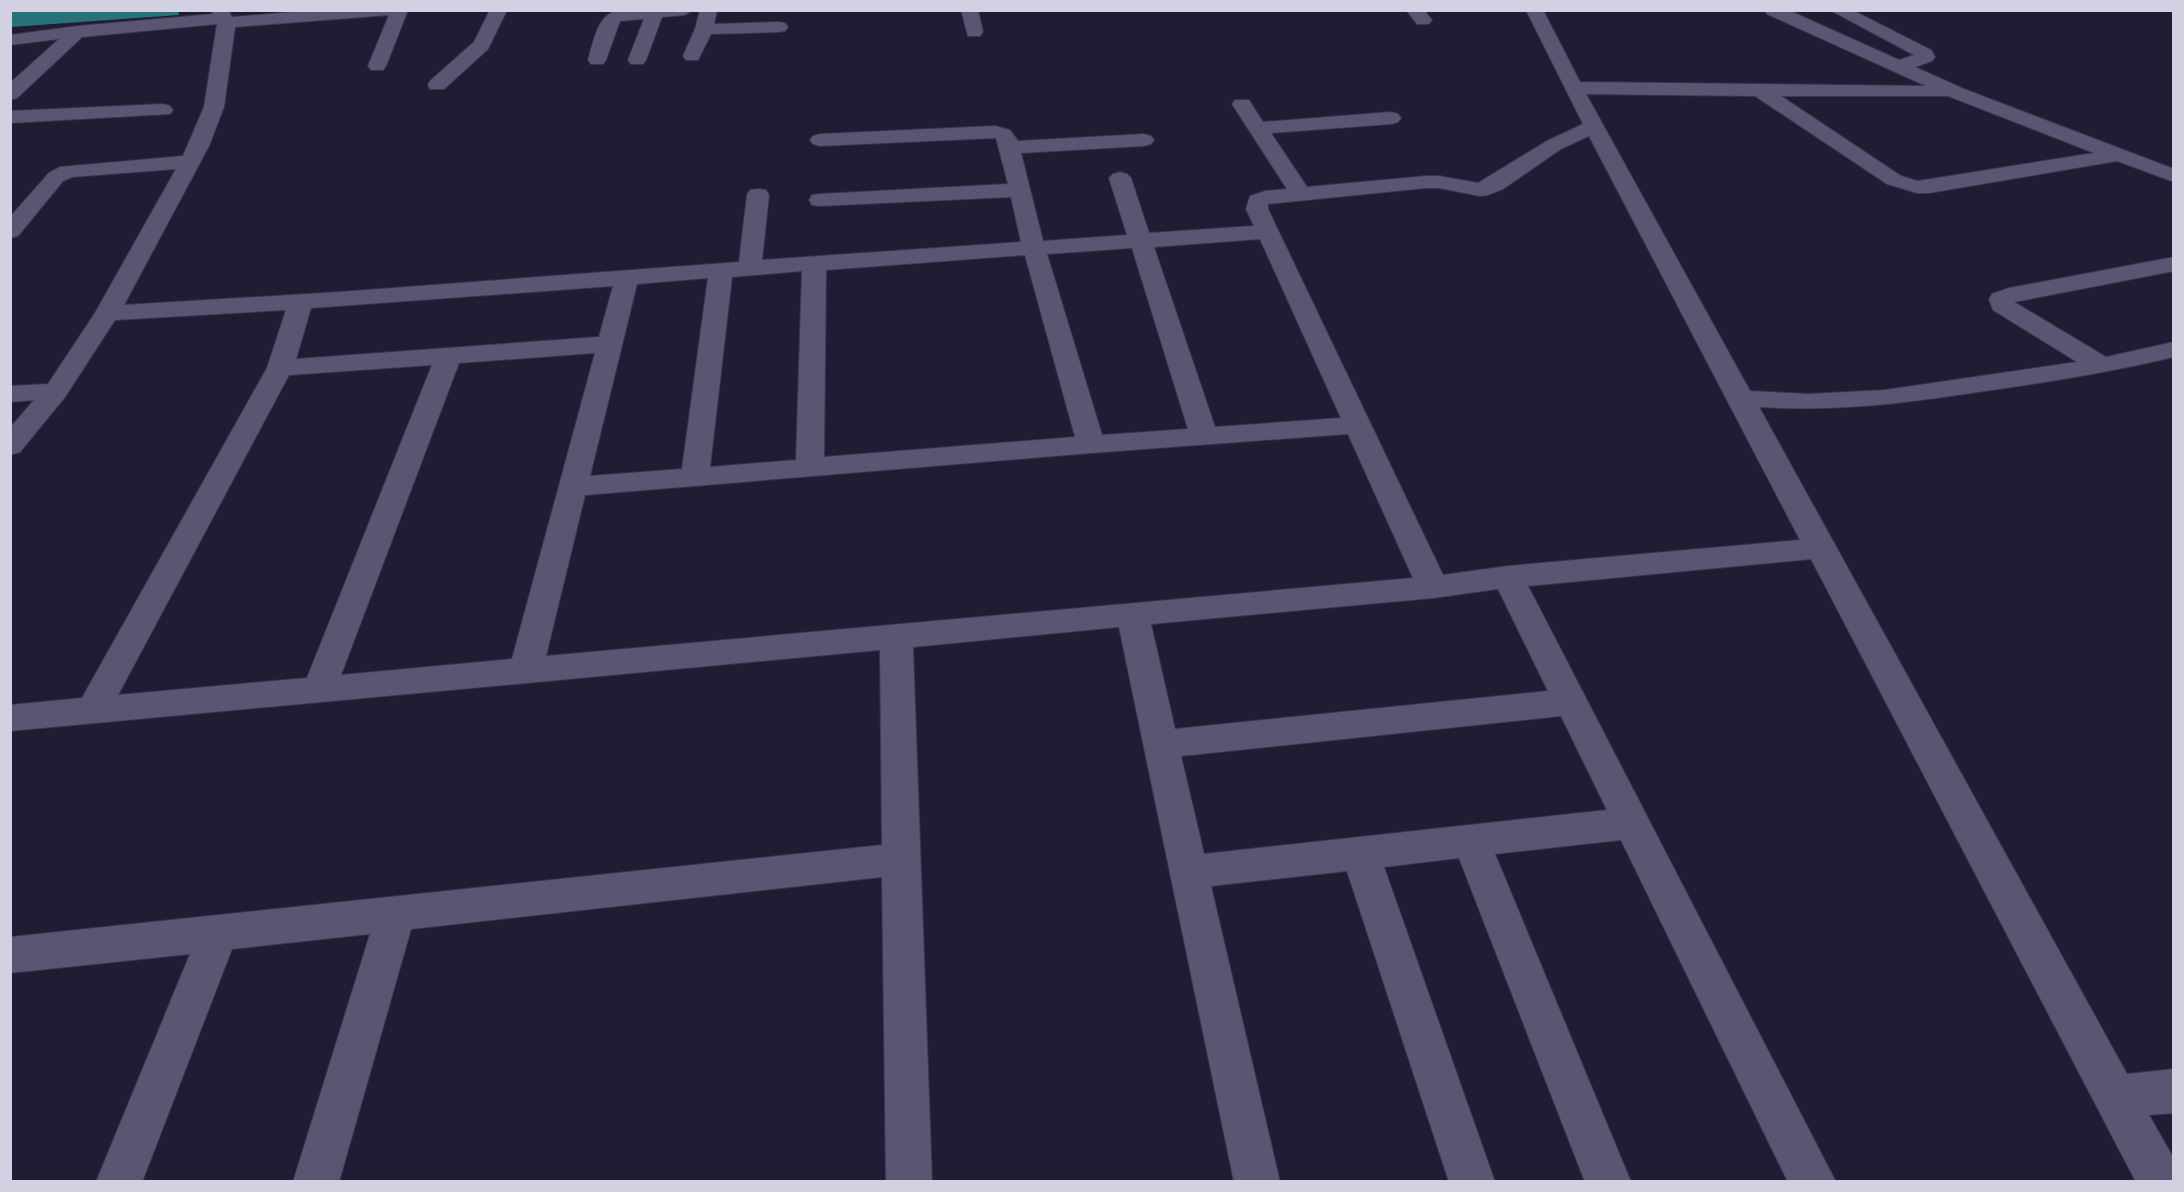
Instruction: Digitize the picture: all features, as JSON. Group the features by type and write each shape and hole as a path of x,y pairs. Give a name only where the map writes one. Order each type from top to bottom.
{"street":[{"path":"10,40 78,31 171,25 222,17 389,10"},
{"path":"377,66 400,10"},
{"path":"437,85 482,45 500,10"},
{"path":"597,60 609,20 615,16 685,10"},
{"path":"692,56 704,29 709,10"},
{"path":"969,10 974,32"},
{"path":"1534,10 1573,88 2161,1182"},
{"path":"1773,10 1958,93 2174,176"},
{"path":"1838,10 1925,54 1926,57 1898,67"},
{"path":"638,60 655,12"},
{"path":"10,446 56,391 107,313 190,162 214,107 226,33 222,17"},
{"path":"704,29 779,27"},
{"path":"10,94 78,31"},
{"path":"1573,88 1758,88 1958,93"},
{"path":"1758,88 1894,180 1917,187 1929,187 2118,155"},
{"path":"1242,104 1300,192"},
{"path":"10,117 162,110"},
{"path":"1258,128 1391,118"},
{"path":"1433,587 1257,209 1258,201 1273,195 1300,192 1439,182 1480,190 1495,184 1554,145 1594,127"},
{"path":"820,140 995,132 1003,134 1010,148 1034,248 1091,444"},
{"path":"1010,148 1144,140"},
{"path":"14,224 56,177 67,171 190,162"},
{"path":"1120,178 1204,435"},
{"path":"820,200 1020,190"},
{"path":"750,267 758,195"},
{"path":"107,313 300,303 814,262 1268,232"},
{"path":"810,468 814,262"},
{"path":"2102,366 2002,305 2001,299 2009,295 2174,264"},
{"path":"695,477 721,269"},
{"path":"526,670 627,277"},
{"path":"93,710 280,368 300,303"},
{"path":"280,368 611,344"},
{"path":"1740,398 1809,402 1885,398 2102,366 2174,349"},
{"path":"319,689 449,355"},
{"path":"10,394 56,391"},
{"path":"574,487 1204,435 1357,425"},
{"path":"10,718 1433,587 1821,548"},
{"path":"1508,578 1813,1182"},
{"path":"1132,613 1257,1182"},
{"path":"896,635 909,1182"},
{"path":"1161,744 1570,702"},
{"path":"1189,872 1632,823"},
{"path":"1471,841 1608,1182"},
{"path":"1360,853 1472,1182"},
{"path":"10,956 902,859"},
{"path":"316,1182 396,913"},
{"path":"119,1182 218,933"},
{"path":"2116,1098 2174,1091"}],"shaded area":[{"path":"178,10 179,15 11,27 11,11"}]}
